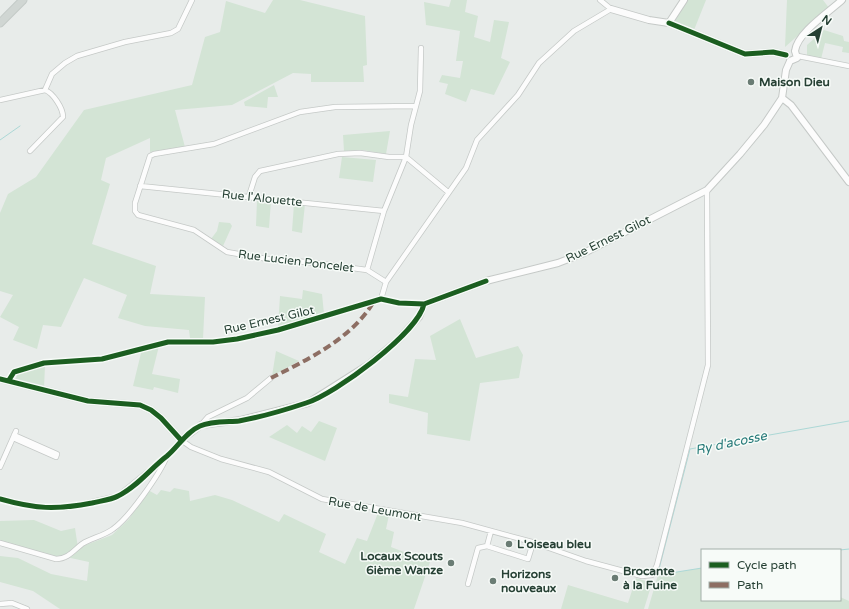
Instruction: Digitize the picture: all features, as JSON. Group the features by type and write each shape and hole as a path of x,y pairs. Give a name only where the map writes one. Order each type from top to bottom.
{"main road":[{"path":"0,23 22,0"}],"street":[{"path":"45,90 52,74 65,63 77,56 125,42 171,33 178,29 192,0"},
{"path":"600,0 611,9 649,20 669,22 745,54 773,52 786,55 790,61 796,60 796,45 804,34 842,0"},
{"path":"669,22 684,0"},
{"path":"381,299 386,282 466,168 477,140 518,95 539,63 574,31 611,9"},
{"path":"367,270 384,211 406,157 415,106 420,91 421,48"},
{"path":"786,55 789,50 849,66"},
{"name":"Rue Ernest Gilot","path":"8,380 14,372 44,362 102,359 168,342 213,342 237,339 278,330 381,299 399,303 424,304 486,281 558,263 584,253 707,190 764,125 782,98 786,70 790,61"},
{"path":"0,100 45,90 50,92 58,104 63,117 30,151"},
{"path":"782,98 791,105 849,182"},
{"name":"Rue Lucien Poncelet","path":"386,282 367,270 307,262 273,260 226,252 194,230 138,215 135,211 135,203 150,156 154,154 214,144 300,112 357,106 415,106"},
{"path":"249,196 255,177 260,171 338,154 360,153 389,157 406,157 448,192"},
{"name":"Rue l'Alouette","path":"140,186 384,211"},
{"name":"Rue de Leumont","path":"0,378 48,392 88,401 140,405 151,410 161,418 181,440 191,447 221,460 268,472 322,499 462,524 533,543 642,576 652,575 657,566 708,365 707,190"},
{"path":"201,425 241,420 308,403 368,366 398,340 419,318 424,304"},
{"path":"0,499 47,508 65,508 118,496 168,456 181,440 201,425 208,417 247,398 270,378"},
{"path":"14,435 57,454 56,458 14,435"},
{"path":"0,467 14,435"},
{"path":"0,543 56,559 61,559 74,552 84,543 112,530 122,523 163,468 168,456"},
{"path":"486,546 491,531"},
{"path":"468,584 478,548 486,546 528,559 533,543"},
{"path":"0,604 12,603 27,609"}],"green space":[{"path":"273,0 300,0 365,16 367,65 363,66 364,82 311,82 311,74 293,73 232,105 175,110 185,147 150,152 150,138 106,158 101,180 110,184 92,244 156,266 150,294 205,297 203,339 190,338 189,330 145,326 118,318 127,295 84,278 61,327 43,325 37,349 13,340 19,327 0,317 13,295 0,291 0,213 8,194 36,177 84,110 192,85 205,37 220,32 226,1 265,13"},
{"path":"451,0 467,0 465,12 478,16 474,37 490,42 494,20 509,22 501,58 510,62 494,95 471,89 466,102 445,94 448,84 439,82 442,75 460,78 463,61 456,61 460,31 426,25 424,2 449,7"},
{"path":"687,0 706,0 694,30 674,21"},
{"path":"787,0 823,0 829,8 785,47"},
{"path":"824,30 843,36 844,41 849,42 849,53 842,52 843,47 825,43 821,59 807,56 807,45"},
{"path":"274,85 278,97 268,97 267,108 245,106 244,102"},
{"path":"390,131 386,154 362,150 344,151 343,135"},
{"path":"342,157 376,160 373,182 339,178"},
{"path":"257,200 271,201 269,228 256,226"},
{"path":"294,204 305,204 302,233 292,231"},
{"path":"219,222 230,223 232,226 223,246 211,239 217,231"},
{"path":"303,290 322,294 324,314 278,328 280,296 302,299"},
{"path":"460,319 476,358 518,346 523,355 519,378 480,383 470,441 427,434 428,413 389,403 389,394 408,397 415,359 436,360 430,336"},
{"path":"159,346 152,374 180,379 178,393 154,387 153,390 133,386 142,349"},
{"path":"276,351 299,361 272,376"},
{"path":"45,366 44,388 16,379 17,374 36,367"},
{"path":"319,421 337,428 325,461 269,437 287,425 297,433 302,426 311,432"},
{"path":"174,488 189,491 190,501 215,495 232,500 279,522 284,514 326,534 319,552 345,564 357,538 367,541 378,513 389,515 386,529 394,532 391,547 430,562 414,609 60,609 33,591 0,582 0,556 18,558 51,574 87,581 89,562 66,557 61,559 0,543 0,521 34,520 61,531 75,528 78,548 112,535 129,519 148,490 157,495 161,490 170,492"},
{"path":"701,568 701,601 841,601 841,597 849,601 849,609 648,609 658,575"},
{"path":"636,578 652,583 644,609 561,609 568,585 628,603"}],"waterway":[{"path":"0,140 20,126"},
{"name":"Ry d'acosse","path":"701,568 658,575 690,449 849,421"},
{"path":"841,550 849,549"}],"marked path":[{"path":"271,378 299,364 342,337 365,314 374,301"}],"cycle path":[{"path":"669,23 745,54 773,52 786,55"},
{"path":"9,380 14,372 44,363 102,359 168,342 213,342 237,339 278,330 381,299 399,303 424,304 486,281"},
{"path":"0,499 35,507 67,507 115,497 138,483 190,432 204,424 239,421 273,413 306,403 336,388 392,346 418,316 424,304"},
{"path":"0,379 88,401 140,405 151,410 161,418 181,440"}],"place":[{"name":"Maison Dieu","path":"751,82"},
{"name":"L'oiseau bleu","path":"509,544"},
{"name":"Locaux Scouts 6ième Wanze","path":"451,563"},
{"name":"Brocante à la Fuine","path":"615,578"},
{"name":"Horizons nouveaux","path":"493,581"}]}
